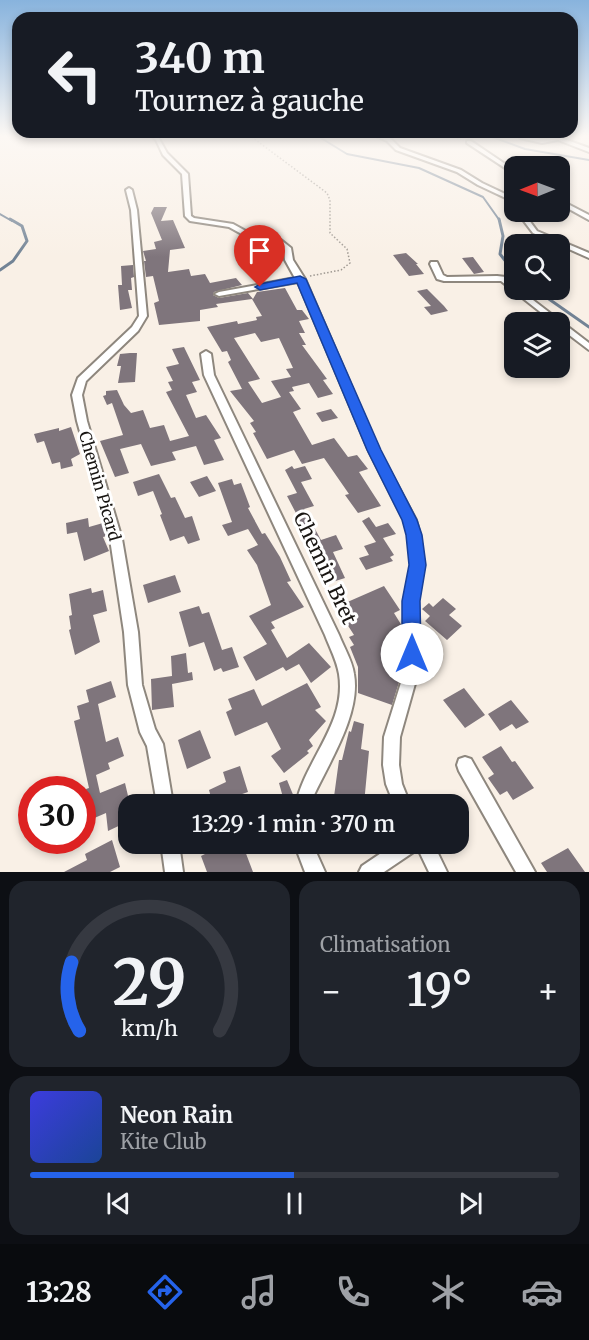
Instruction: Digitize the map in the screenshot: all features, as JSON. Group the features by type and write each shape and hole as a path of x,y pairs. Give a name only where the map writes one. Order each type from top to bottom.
{"street":[{"path":"185,176 188,216 192,220 227,223 252,237 284,245 287,248 290,260 374,450 410,520 418,565 411,601 411,673 392,737 391,765 398,794"},
{"path":"467,176 504,195"},
{"name":"Chemin Picard","path":"129,190 134,210 143,316 135,329 81,380 77,395 82,421 116,539 130,632 135,685 148,732 155,744 163,794"},
{"path":"570,208 589,218"},
{"path":"528,222 535,232 589,256"},
{"path":"434,264 440,277 447,279 504,280"},
{"path":"219,294 300,279"},
{"path":"529,300 545,312"},
{"path":"570,332 589,347"},
{"name":"Chemin Bret","path":"206,354 209,375 332,635 347,676 348,688 341,720 306,794"},
{"path":"465,765 526,872"},
{"path":"172,854 174,872"},
{"path":"307,854 316,872"},
{"path":"368,872 395,854"},
{"path":"429,854 438,872"}],"path":[{"path":"300,279 341,270 350,263 350,252 330,233 330,200 327,193 304,176"}],"building":[{"path":"154,207 167,207 161,221 173,220 185,248 170,250 168,272 189,269 191,276 205,274 210,283 236,278 242,285 214,292 213,295 219,298 248,293 253,299 257,292 285,288 297,310 302,310 309,319 299,321 305,333 299,333 306,345 302,345 327,379 323,380 333,394 318,398 309,383 292,387 294,391 289,392 301,409 293,412 312,445 334,438 348,457 357,455 368,469 359,472 381,506 358,513 345,495 349,494 324,458 302,464 294,450 267,459 253,433 256,432 250,423 254,421 230,391 242,389 228,362 231,360 227,351 222,352 207,327 257,320 256,317 262,316 252,299 216,304 218,307 200,310 200,321 159,325 154,303 159,301 153,276 146,277 144,261 146,261 143,251 156,249 154,242 162,240 151,213","holes":["255,333 261,342 279,338 293,368 286,369 291,377 271,381 281,397 262,403 248,382 260,379 234,338"]},
{"path":"406,253 418,264 416,264 424,274 409,276 393,255"},
{"path":"473,257 484,272 474,274 462,258"},
{"path":"133,265 132,290 128,290 132,308 120,310 118,285 122,285 121,266"},
{"path":"427,289 448,311 431,315 424,307 431,306 417,291"},
{"path":"184,347 200,380 192,382 197,392 186,395 196,418 206,415 221,438 214,440 224,460 204,465 196,446 172,452 176,460 151,466 141,444 120,449 129,473 115,477 100,441 123,435 112,403 107,405 103,396 106,395 106,391 117,390 124,405 131,413 143,410 150,428 164,425 170,441 189,436 166,392 172,390 168,382 173,381 166,367 179,364 172,349"},
{"path":"137,353 135,382 118,383 121,366 117,366 120,354"},
{"path":"331,409 338,418 322,422 316,413"},
{"path":"71,427 80,454 71,459 73,466 61,469 60,462 52,464 44,441 37,443 34,434"},
{"path":"292,466 294,469 305,466 312,479 301,482 314,506 304,509 321,540 336,535 343,549 333,552 345,578 326,584 305,544 294,518 298,517 287,496 297,493 285,470"},
{"path":"159,474 171,498 175,497 185,518 192,516 200,540 188,544 184,536 170,541 153,491 138,496 133,482"},
{"path":"207,476 216,491 199,497 190,482"},
{"path":"232,479 234,485 241,483 250,507 248,508 262,534 265,533 280,557 291,581 287,582 304,607 271,622 275,628 271,630 287,658 309,643 331,667 311,683 299,664 286,671 283,667 256,681 243,657 267,644 249,616 271,605 257,565 247,550 258,545 248,529 228,536 222,525 232,522 218,483"},
{"path":"369,517 376,527 388,523 396,534 383,538 394,555 390,557 393,561 366,570 359,558 369,555 364,546 376,542 362,521"},
{"path":"88,518 89,527 103,523 107,536 103,537 109,551 84,561 77,532 67,534 66,523"},
{"path":"175,575 181,592 148,603 143,585"},
{"path":"384,586 400,610 394,613 402,626 393,629 398,652 388,653 393,676 400,679 392,705 358,693 358,667 350,647 354,645 349,637 354,635 336,607"},
{"path":"91,588 92,593 103,590 107,611 93,615 100,642 75,655 69,630 71,629 69,616 72,615 69,594"},
{"path":"443,598 456,609 449,615 462,626 447,640 425,621 430,616 422,609 429,603 433,607"},
{"path":"199,606 202,614 209,612 222,650 232,647 239,667 223,672 221,668 214,671 204,642 189,647 179,612"},
{"path":"186,653 188,673 192,672 193,680 172,684 174,707 152,710 151,679 172,676 171,656"},
{"path":"111,681 116,697 98,704 106,742 118,737 124,756 108,763 110,769 96,775 100,793 125,783 128,794 118,794 118,826 108,831 106,813 96,817 96,776 86,776 74,721 80,719 77,706 89,702 86,690"},
{"path":"307,683 321,707 315,710 326,721 309,740 313,746 307,751 309,753 284,773 271,756 281,749 267,722 235,736 226,712 232,709 228,699 254,689 262,706"},
{"path":"464,688 485,715 465,728 443,700"},
{"path":"511,700 529,722 516,729 512,724 500,731 488,714"},
{"path":"354,721 364,724 361,749 369,751 365,794 334,794 339,760 342,760 349,731 351,732"},
{"path":"200,730 211,758 187,769 178,740"},
{"path":"501,746 534,788 513,800 507,791 500,795 488,778 494,774 482,757"},
{"path":"240,766 248,792 210,794 209,790 226,782 223,772"},
{"path":"287,780 293,794 282,794 279,783"},
{"path":"112,840 120,867 110,872 64,872 87,860 85,854 96,854 96,848"},
{"path":"568,848 585,872 547,872 541,863"},
{"path":"205,854 246,854 253,872 207,872 201,856"}],"waterway":[{"path":"436,176 483,197 499,220"},
{"path":"0,214 12,221"},
{"path":"0,270 13,261 27,241 22,226 10,219"},
{"path":"499,220 503,236 500,254 504,259"},
{"path":"550,300 589,327"}],"route":[{"path":"260,287 300,279 374,450 410,520 418,565 411,601 412,654"}]}
